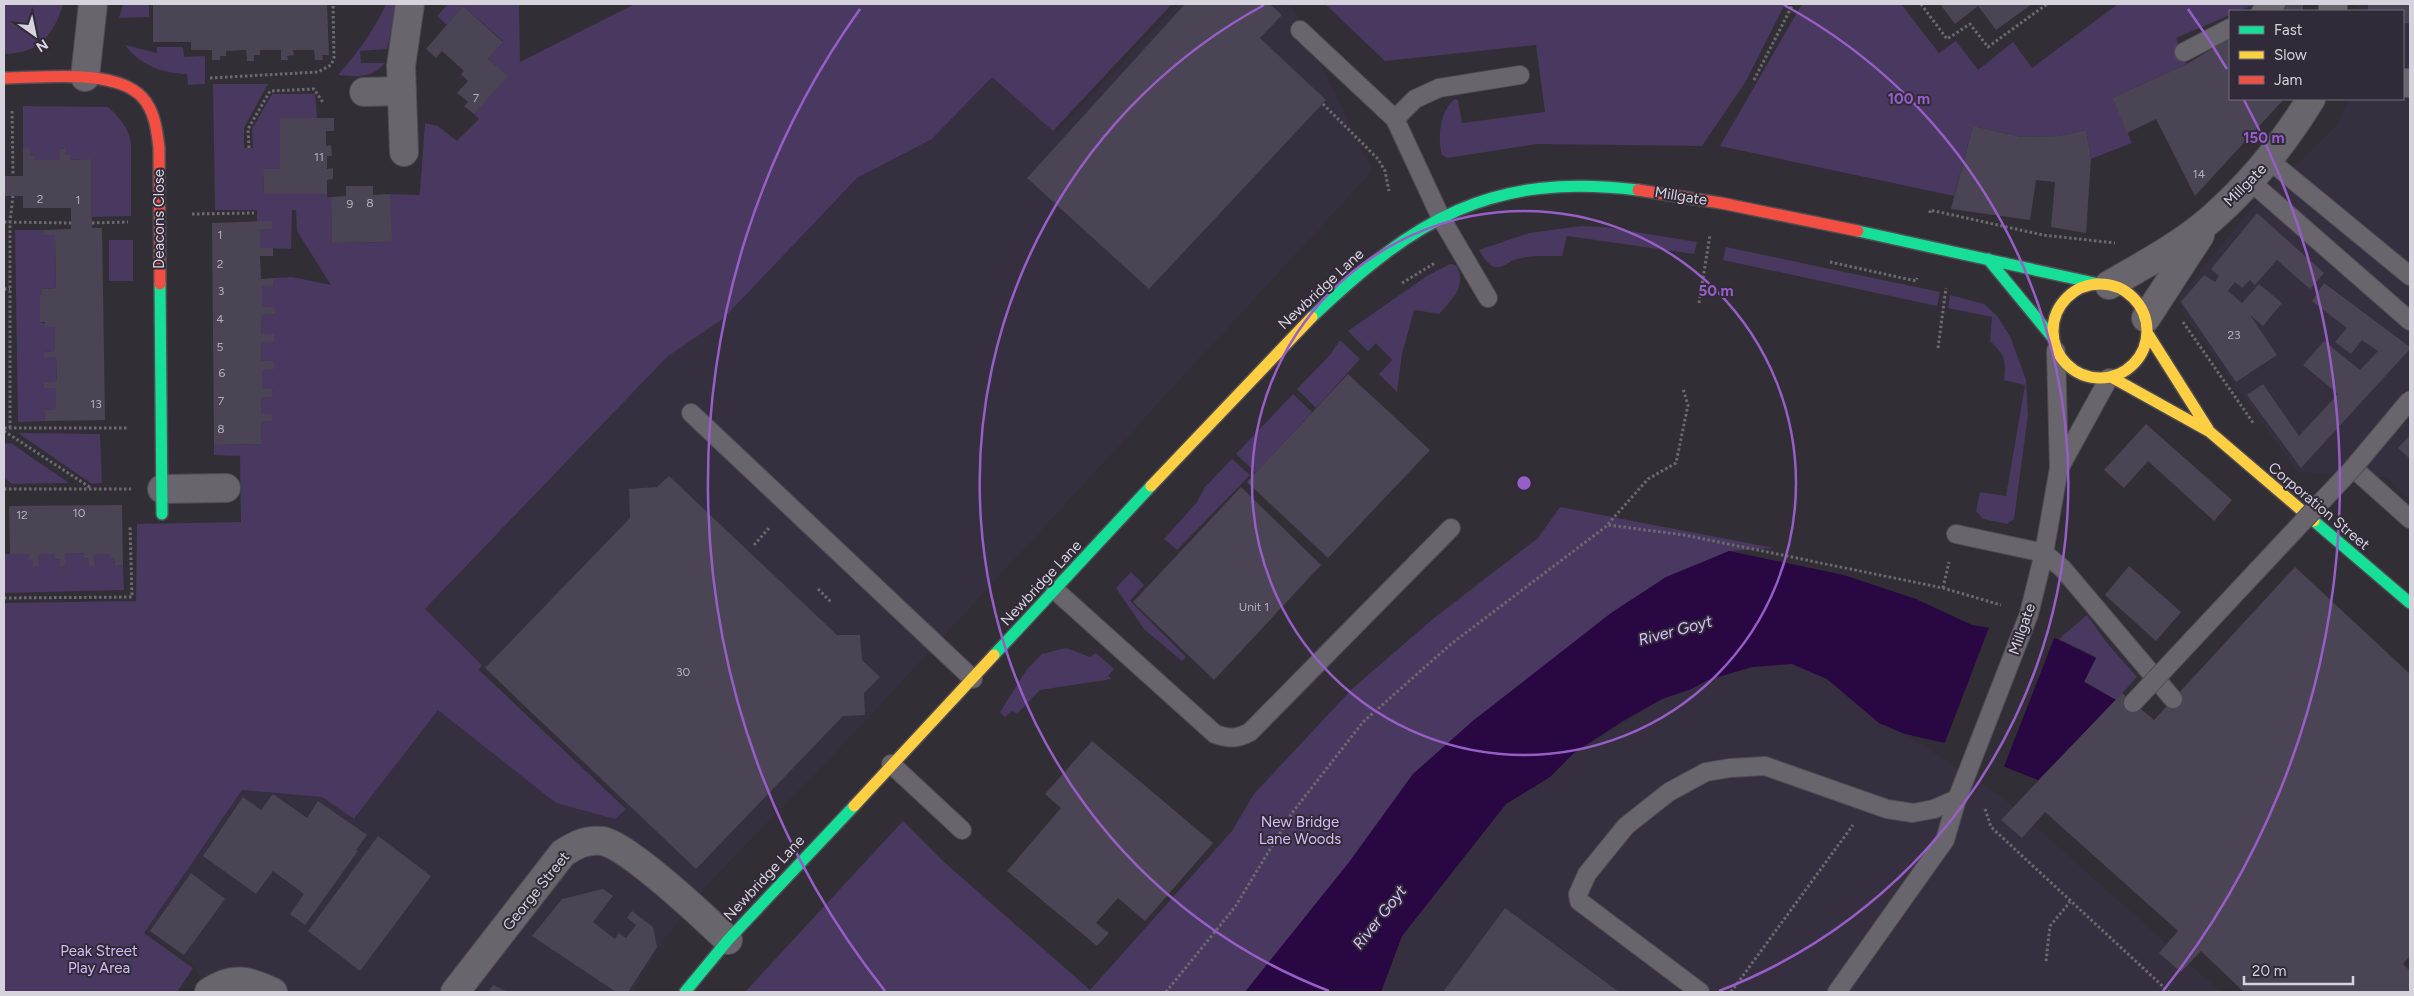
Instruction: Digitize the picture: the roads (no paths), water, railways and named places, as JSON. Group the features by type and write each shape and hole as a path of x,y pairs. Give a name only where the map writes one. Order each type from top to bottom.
{"street":[{"path":"85,78 93,4"},
{"path":"404,152 402,57 410,4"},
{"name":"Deacons Close","path":"8,78 85,78 119,81 135,91 151,111 158,131 162,501"},
{"path":"364,92 402,91"},
{"name":"Millgate","path":"2104,284 2162,254 2211,219 2269,160 2310,100"},
{"name":"Millgate","path":"1441,218 1460,208 1516,191 1560,185 1608,185 1720,203 1988,259"},
{"name":"Newbridge Lane","path":"685,992 728,940 1292,336 1376,258 1441,218"},
{"name":"Millgate","path":"2147,326 2161,292 2211,219"},
{"path":"1988,259 2104,284 2121,289 2132,296 2141,306 2147,326 2145,349 2137,362 2126,372 2111,378 2093,379 2078,374 2065,364 2054,345 1988,259"},
{"path":"2054,345 2055,316 2067,296 2077,290 2104,284"},
{"name":"Corporation Street","path":"2147,326 2210,432"},
{"name":"Corporation Street","path":"2111,378 2210,432 2410,602"},
{"path":"162,501 226,488"},
{"name":"George Street","path":"455,992 563,853 580,842 603,841 621,848 700,913 728,940"},
{"path":"216,988 241,981 273,992"}],"lane":[{"path":"2264,10 2276,4"},
{"path":"2184,52 2229,29"},
{"path":"1300,30 1395,118 1441,218 1488,298"},
{"path":"1395,118 1415,99 1439,88 1520,75"},
{"path":"2269,160 2410,276"},
{"path":"2250,181 2328,246 2410,320"},
{"name":"Millgate","path":"1837,992 1945,840 1960,792 2023,629 2044,553 2059,468 2054,345"},
{"name":"Millgate","path":"2059,468 2111,378"},
{"path":"2133,703 2353,468 2410,400"},
{"path":"691,413 973,679"},
{"path":"2353,468 2410,519"},
{"path":"1055,590 1215,734 1228,738 1239,738 1250,732 1451,528"},
{"path":"1956,534 2044,553 2063,569 2173,699"},
{"path":"891,764 962,830"},
{"path":"1700,992 1579,901 1578,894 1587,874 1626,826 1669,792 1706,772 1730,768 1765,766 1887,809 1913,813 1934,809 1960,792"}],"water":[{"name":"River Goyt","path":"1729,551 1844,575 1916,599 1972,625 2055,638 2096,658 2084,682 2116,700 2038,780 1945,743 1905,734 1879,723 1827,679 1792,664 1752,667 1708,680 1689,690 1662,699 1623,721 1574,753 1550,777 1506,804 1402,936 1381,992 1245,992 1350,861 1413,774 1474,720 1611,613 1666,577"}],"park label":[{"name":"New Bridge Lane Woods","path":"1300,830"},
{"name":"Peak Street Play Area","path":"99,960"}]}
